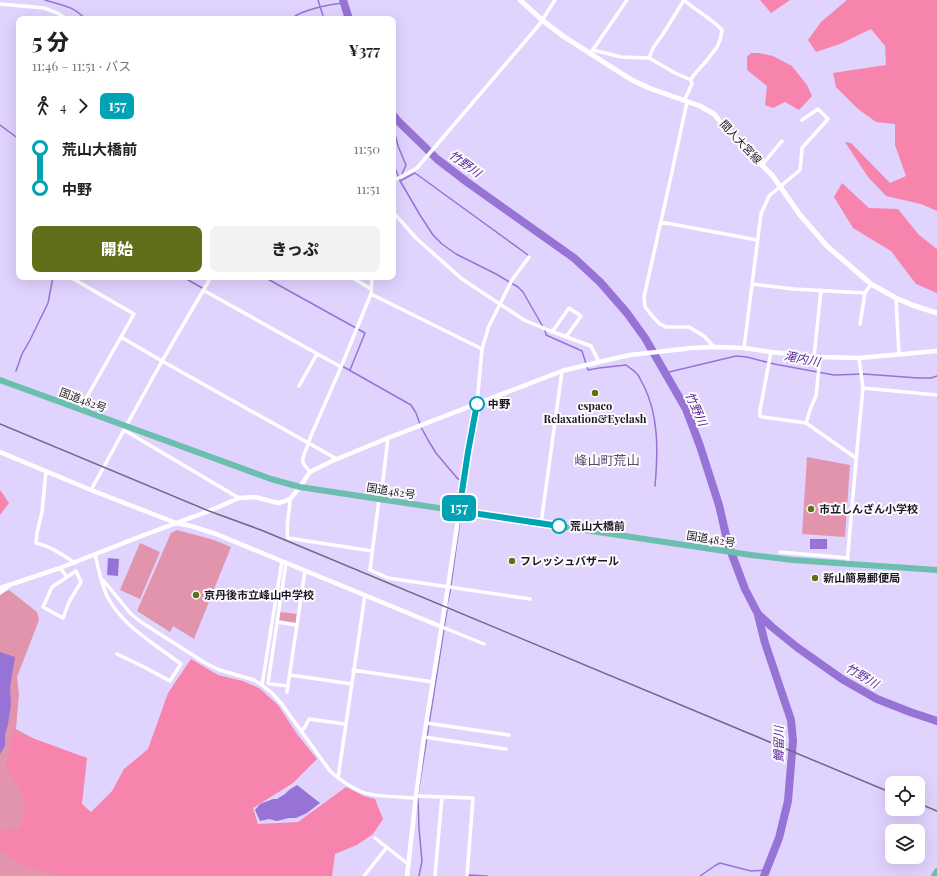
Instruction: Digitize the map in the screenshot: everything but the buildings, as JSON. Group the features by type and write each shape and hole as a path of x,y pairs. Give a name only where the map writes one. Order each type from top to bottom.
{"highway":[{"name":"国道482号","path":"0,380 80,409 125,428 271,479 300,486 751,555 793,560 848,561 937,570"},
{"path":"934,876 937,871"}],"main road":[{"name":"間人大宮線","path":"520,0 542,20 563,36 592,52 632,80 649,88 700,106 714,114 732,136 772,175 800,215 827,246 871,284 896,298 937,313"}],"street":[{"path":"396,179 416,168 542,20 555,0"},
{"path":"627,0 592,52 621,57 649,58 675,73 691,80"},
{"path":"649,58 653,48 684,0 695,10 719,26 722,30 717,47 691,80 692,84 685,101 661,222 644,297 645,307 660,324 666,327 689,328 704,336 714,347"},
{"path":"0,4 44,8 62,16"},
{"path":"744,348 761,214 769,196 800,170 802,148 828,119 818,109 802,120"},
{"path":"762,165 782,141"},
{"path":"396,215 416,238 462,279 524,320 591,346 599,362"},
{"path":"661,222 758,240"},
{"path":"407,876 426,723 468,452 477,404 482,349 489,326 499,304 512,280 529,257"},
{"path":"75,280 134,314 80,409"},
{"path":"91,490 208,280"},
{"path":"356,280 371,289"},
{"path":"310,472 303,462 303,458 371,294 372,280"},
{"path":"752,284 794,289 865,293"},
{"path":"860,324 865,293 871,284"},
{"path":"203,290 341,367"},
{"path":"814,357 821,290"},
{"path":"371,294 482,349"},
{"path":"896,298 899,354"},
{"path":"552,332 569,308 581,316 566,337"},
{"path":"121,337 337,459"},
{"path":"0,588 75,563 240,498 255,497 278,503 290,499 310,472 337,459 562,371 630,355 692,348 744,348 814,357 859,358 937,350"},
{"path":"771,352 760,416 806,423 856,458"},
{"path":"299,386 317,354"},
{"path":"806,423 816,396 820,357"},
{"path":"780,552 848,561 863,388 859,358"},
{"path":"541,524 562,371"},
{"path":"863,388 937,395"},
{"path":"125,428 240,498"},
{"path":"388,438 370,570 388,578 530,599"},
{"path":"0,452 176,523 216,534 484,644"},
{"path":"46,471 42,512 36,543 58,552 75,563"},
{"path":"290,499 287,533 288,538 372,551"},
{"path":"95,554 100,577 107,596 117,611 131,627 181,664 170,681 117,654"},
{"path":"284,562 268,682 270,684 288,686"},
{"path":"262,685 284,562"},
{"path":"60,568 67,577"},
{"path":"76,571 81,582 68,602 63,618 43,607 52,587 67,577 76,571"},
{"path":"287,692 305,571"},
{"path":"100,577 130,614 141,622 207,664 220,670 254,680 262,685 281,703 330,771 338,778 363,793 416,797 473,798 467,876"},
{"path":"0,593 11,585"},
{"path":"338,778 365,595"},
{"path":"277,622 297,625"},
{"path":"353,670 433,682"},
{"path":"290,675 352,684"},
{"path":"301,731 306,727 309,719 345,724"},
{"path":"426,723 509,735"},
{"path":"424,737 506,749"},
{"path":"435,876 442,797"},
{"path":"375,838 408,864"},
{"path":"364,876 387,847"}],"shaded area":[{"path":"760,0 790,0 771,13"},
{"path":"847,0 937,0 937,211 921,204 886,196 868,177 845,142 851,143 890,183 906,176 895,145 895,124 876,122 858,109 836,87 833,73 886,65 885,46 871,29 840,44 816,52 808,40 821,22"},
{"path":"751,53 773,56 792,66 807,85 812,96 799,110 785,102 773,108 765,105 767,86 747,70 747,57"},
{"path":"842,183 869,208 898,209 919,235 937,249 937,293 916,284 891,251 853,228 834,197"},
{"path":"807,457 850,465 845,537 802,534"},
{"path":"0,490 9,503 0,515"},
{"path":"177,530 214,540 231,547 194,639 173,626 170,632 137,611 171,533"},
{"path":"810,539 827,539 827,549 810,549"},
{"path":"140,543 160,552 140,599 120,590"},
{"path":"108,558 119,559 118,576 107,575"},
{"path":"9,590 37,612 39,620 17,677 19,694 16,729 38,741 73,876 0,876 0,594"},
{"path":"280,612 297,614 296,623 278,620"},
{"path":"0,652 15,657 10,687 11,704 5,734 5,746 0,754"},
{"path":"191,659 218,675 243,681 259,688 278,705 297,734 317,759 293,783 253,808 258,824 298,822 346,787 364,796 375,799 383,819 373,834 357,845 335,854 332,876 58,876 20,864 0,849 0,830 19,829 24,819 24,796 6,767 13,731 87,758 82,804 91,812 112,791 124,769 148,749 168,693"},
{"path":"297,785 320,803 307,813 296,818 277,821 269,819 260,821 255,810 260,804 277,799"}],"waterway":[{"path":"45,0 72,9 82,16"},
{"path":"318,0 323,16"},
{"name":"竹野川","path":"343,0 348,16"},
{"path":"296,16 308,10 344,3"},
{"name":"竹野川","path":"396,119 437,159 574,258 600,282 627,313 645,338 686,409 700,446 719,505 728,544 745,589 758,614 798,648 842,679 877,699 937,721"},
{"path":"0,125 16,137"},
{"path":"396,138 406,165 402,174"},
{"path":"396,170 399,178"},
{"path":"400,181 415,173 528,255"},
{"path":"400,178 399,179 433,235 442,244 456,254 518,287 523,292 543,327"},
{"path":"16,371 22,354 48,303 52,280"},
{"path":"188,280 204,289"},
{"path":"269,280 365,333 350,370"},
{"path":"545,330 546,335 582,351 588,370 626,365 638,375 649,398 655,422 657,448 655,486"},
{"name":"滝内川","path":"665,373 736,356 834,375 864,374 918,378 931,378 937,376"},
{"path":"342,366 411,405 420,424"},
{"path":"421,427 436,453 457,478 462,481"},
{"path":"462,505 465,483"},
{"path":"447,604 460,520"},
{"path":"418,794 447,610"},
{"name":"鱒留川","path":"758,615 765,643 791,720 793,741 788,801 779,838 764,876"},
{"path":"418,798 422,861 419,876"},
{"path":"700,876 720,863 751,871 766,870"},
{"path":"468,876 487,876"}],"railway":[{"path":"0,424 209,511 261,530 885,790"},
{"path":"925,806 937,811"}],"bus line":[{"name":"157","path":"477,404 459,511 559,526"}],"place":[{"name":"espaco Relaxation&Eyelash","path":"595,393"},
{"name":"中野","path":"477,404"},
{"name":"市立しんざん小学校","path":"811,509"},
{"name":"荒山大橋前","path":"559,526"},
{"name":"フレッシュバザール","path":"512,561"},
{"name":"新山簡易郵便局","path":"815,578"},
{"name":"京丹後市立峰山中学校","path":"196,595"}],"district":[{"name":"峰山町荒山","path":"607,460"}]}
